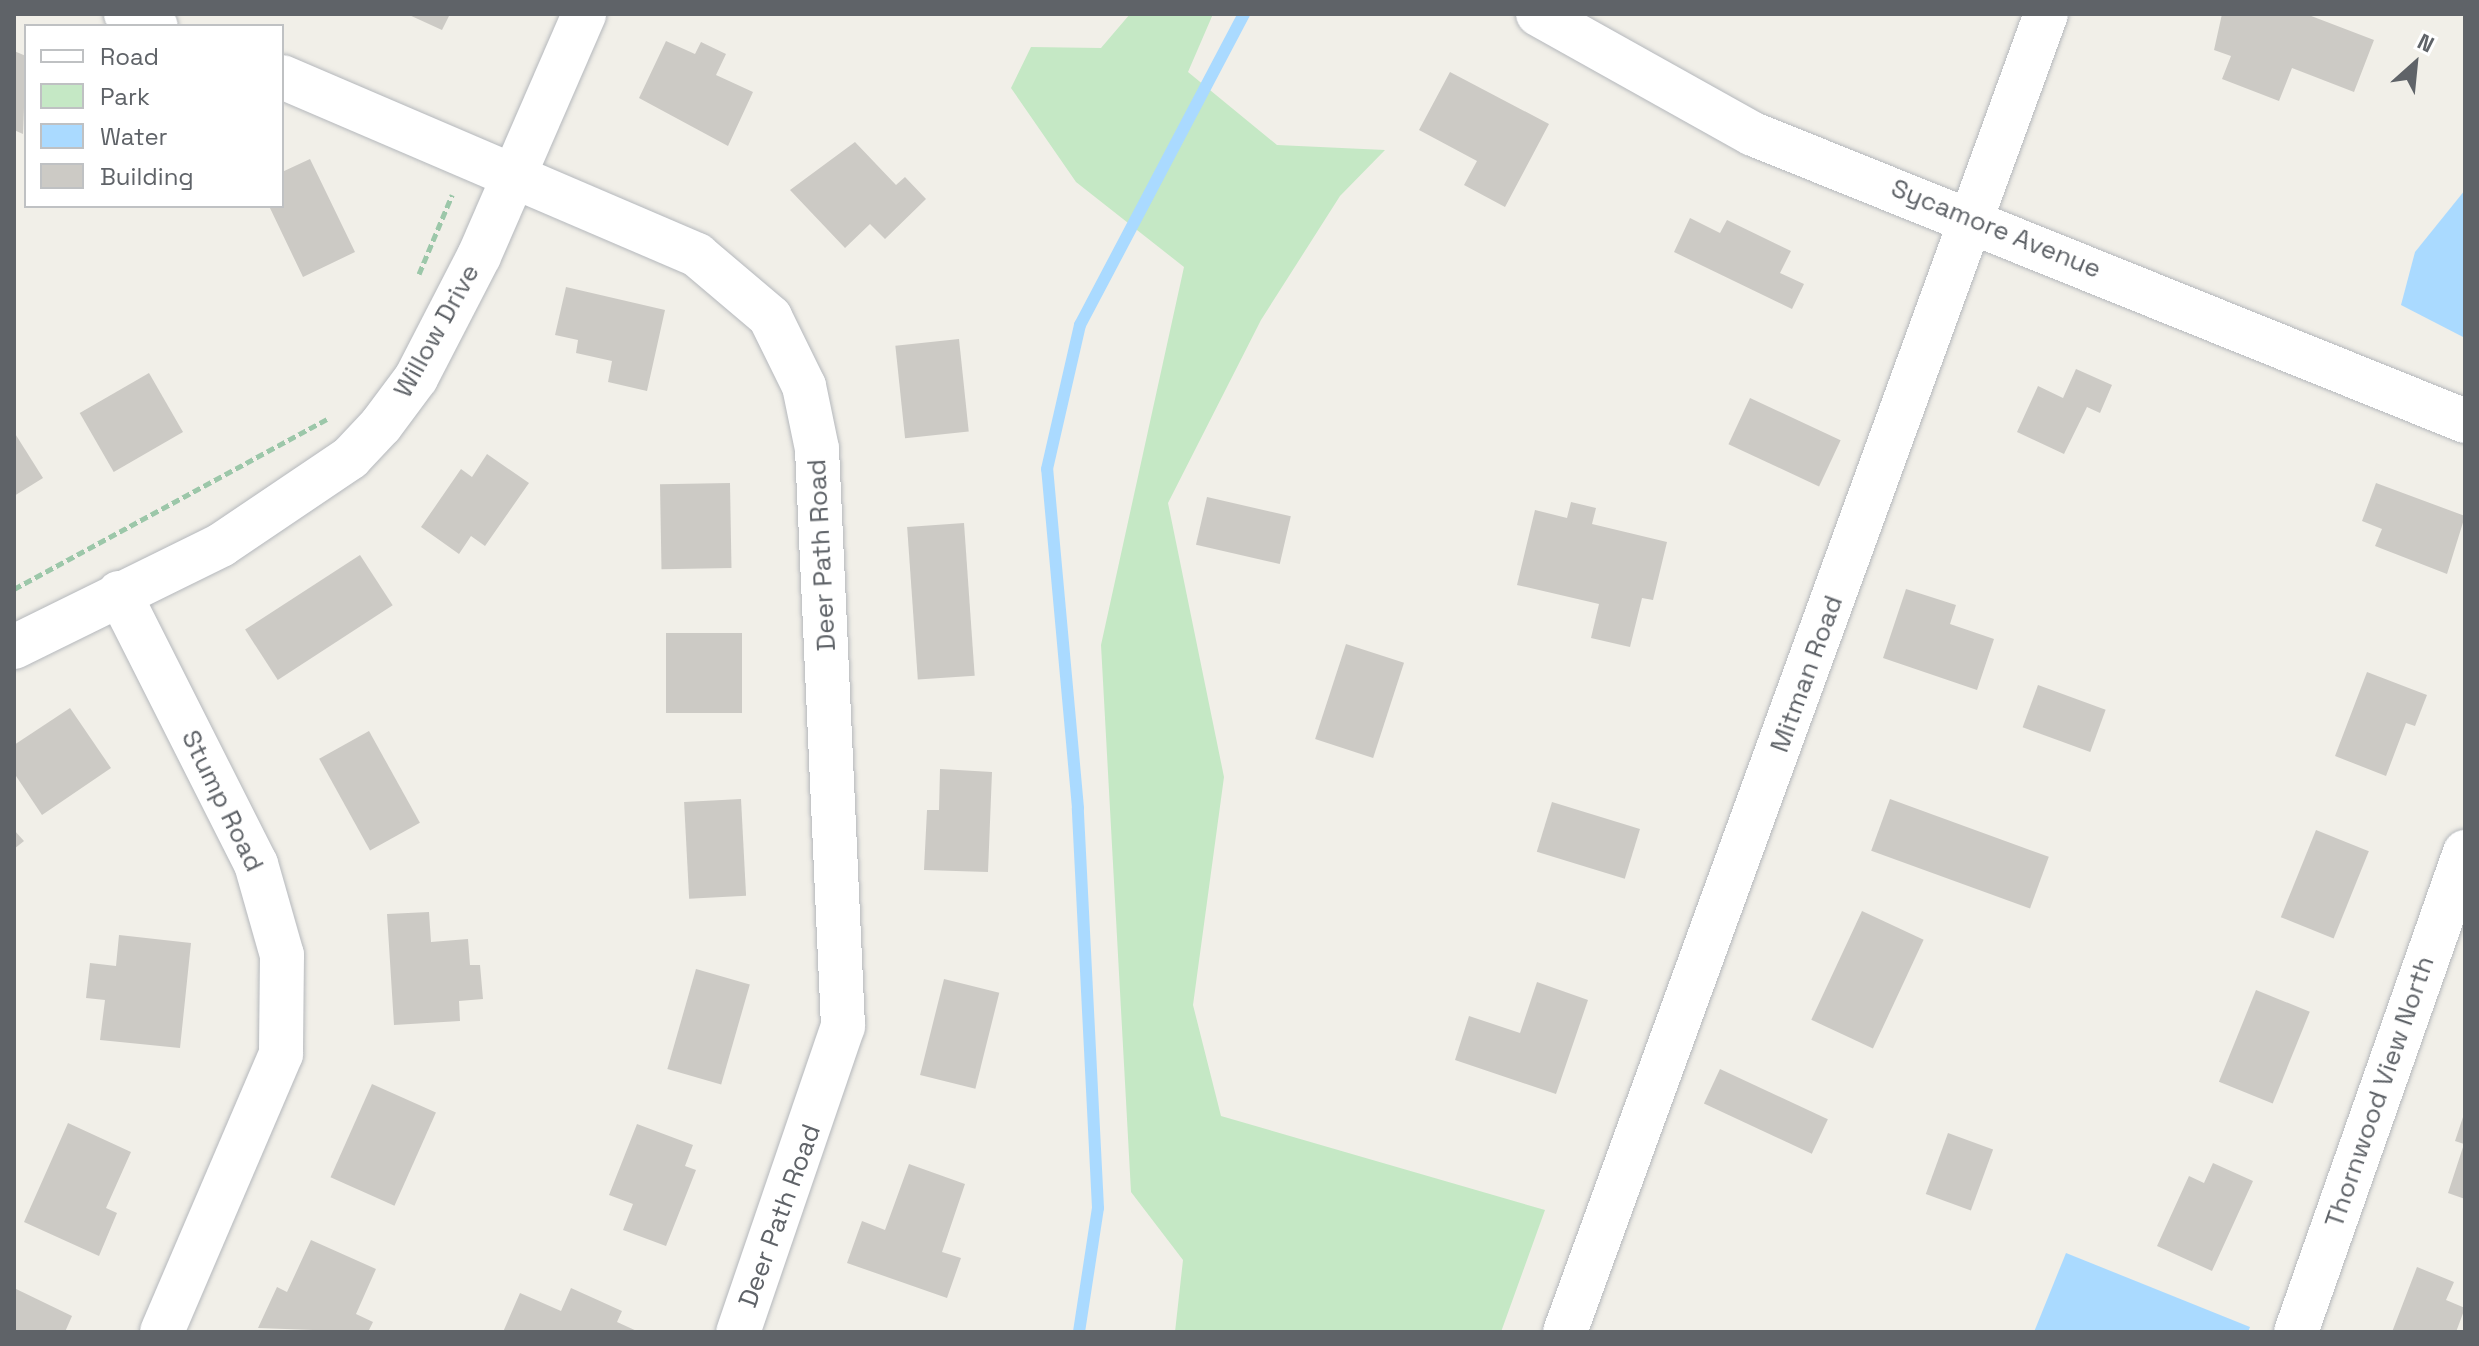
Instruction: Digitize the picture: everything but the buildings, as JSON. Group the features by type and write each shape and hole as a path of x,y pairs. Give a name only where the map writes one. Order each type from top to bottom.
{"street":[{"path":"126,14 151,24"},
{"name":"Willow Drive","path":"14,647 273,513 371,436 416,378 517,172 584,14"},
{"name":"Sycamore Avenue","path":"1538,14 1753,134 1975,218 2465,421"},
{"name":"Mitman Road","path":"1565,1332 1975,218 2046,14"},
{"name":"Deer Path Road","path":"284,78 648,228 744,290 770,317 813,416 843,1026 738,1332"},
{"name":"Stump Road","path":"119,593 256,864 282,955 281,1054 162,1332"},
{"name":"Thornwood View North","path":"2296,1332 2465,852"}],"path":[{"path":"418,278 470,153"},
{"path":"14,589 289,444 338,409"}],"green space":[{"path":"1130,14 1213,14 1188,72 1277,145 1385,150 1340,196 1261,320 1168,503 1224,777 1193,1005 1221,1116 1545,1210 1501,1332 1175,1332 1183,1260 1131,1192 1101,645 1184,267 1076,182 1011,88 1031,47 1101,48"}],"water":[{"path":"2465,190 2465,338 2401,305 2415,252"},
{"path":"2066,1253 2250,1327 2248,1332 2034,1332"}],"waterway":[{"path":"1079,1332 1098,1208 1078,808 1047,469 1080,325 1244,14"}]}
